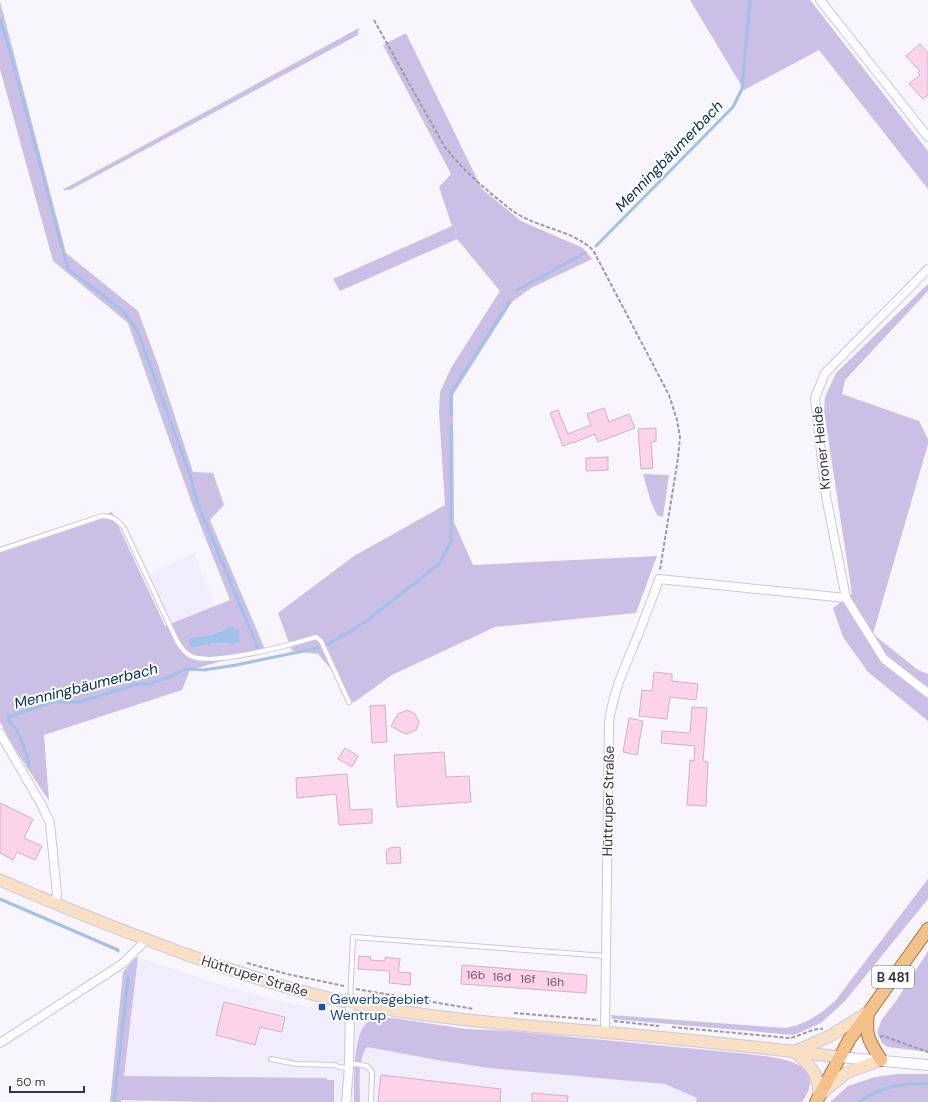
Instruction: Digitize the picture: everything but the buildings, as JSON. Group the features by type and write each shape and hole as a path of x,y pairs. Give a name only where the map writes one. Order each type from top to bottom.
{"main road":[{"name":"Hüttruper Straße","path":"0,880 55,904 146,940 284,987 350,1003 414,1014 479,1022 605,1032 796,1052 839,1058"},
{"name":"B 481","path":"817,1099 839,1058 869,1012 928,929"},
{"path":"817,1099 819,1084 813,1068 796,1052 830,1036 869,1012"},
{"path":"817,1099 846,1074 881,1060 869,1042 866,1028 869,1012"}],"street":[{"path":"820,0 928,137"},
{"name":"Kroner Heide","path":"928,269 825,373 816,398 826,496 846,598 884,659 928,693"},
{"path":"659,579 846,598"},
{"name":"Hüttruper Straße","path":"605,1032 609,723 612,702 659,579"},
{"path":"0,733 41,804 50,824 57,894 55,904"},
{"path":"0,1043 122,964 146,940"},
{"path":"346,1102 349,1066 350,1003"},
{"path":"839,1058 881,1060 928,1065"}],"lane":[{"path":"0,550 102,516 111,516 117,519 124,528 176,641 189,656 202,659 233,657 316,637 321,641 349,702"},
{"path":"350,1003 353,937 606,956"},
{"path":"271,1058 296,1064 334,1065 339,1067 367,1066 372,1072 372,1102"}],"path":[{"path":"374,20 443,144 456,161 507,207 525,219 580,240 592,250 669,395 680,437 659,579"},
{"path":"241,961 287,974 351,988 479,1010"},
{"path":"511,1013 788,1038 799,1036 820,1028 830,1036"},
{"path":"869,1042 883,1036 928,1052"}],"shaded area":[{"path":"690,0 810,0 928,151 928,189 819,50 744,90"},
{"path":"0,1 66,253 138,311 158,365 193,472 213,473 224,505 210,520 265,649 190,670 182,690 44,735 49,801 13,746 0,722 0,552 112,512 165,626 230,600 192,504 128,323 53,261 0,69","holes":["229,627 234,644 214,643 193,648 189,638 215,634"]},
{"path":"359,28 358,35 70,190 62,190"},
{"path":"406,33 482,189 521,221 583,248 592,259 531,288 512,302 453,395 454,522 473,565 657,556 636,613 495,627 392,675 353,703 331,669 318,654 292,651 278,613 354,556 445,505 439,412 440,392 451,368 500,291 457,239 340,291 333,279 452,226 439,187 451,174 383,45"},
{"path":"928,284 928,291 845,380 842,394 919,421 928,439 928,444 873,634 918,670 928,674 928,721 868,672 843,637 833,608 852,594 824,411 825,397 836,373"},
{"path":"643,474 669,475 663,517 657,515 651,502"},
{"path":"194,553 215,606 172,623 149,573"},
{"path":"928,879 928,899 845,1001 821,1023 794,1035 612,1019 611,1015 785,1028 806,1022 835,1001"},
{"path":"928,951 928,1052 888,1047 882,1043 877,1032 882,1019 896,1001"},
{"name":"Gewerbegebiet Wentrup","path":"138,957 222,985 272,999 341,1014 356,1015 442,1031 791,1102 121,1102"},
{"path":"138,957 124,1076 327,1078 327,1080 334,1080 334,1102 121,1100 121,1102 110,1102 123,972 134,959"},
{"path":"382,1018 394,1018 466,1029 511,1031 766,1056 786,1060 803,1068 808,1074 810,1085 802,1102 696,1102 697,1098 665,1084 489,1068 367,1047 360,1066 360,1102 354,1102 356,1050 361,1031 368,1022"},
{"path":"897,1074 928,1074 928,1102 830,1102 848,1086 875,1077"}],"water":[{"path":"229,627 238,629 240,640 234,644 214,643 193,648 189,643 189,638 215,634"}],"waterway":[{"name":"Menningbäumerbach","path":"596,246 733,107 742,89 750,0"},
{"path":"0,20 10,51 68,269 124,312 137,330 190,475 198,505 258,648"},
{"name":"Menningbäumerbach","path":"517,290 585,253"},
{"name":"Menningbäumerbach","path":"451,415 451,393 510,301"},
{"name":"Menningbäumerbach","path":"327,645 365,622 439,564 451,542 451,426"},
{"name":"Menningbäumerbach","path":"29,767 28,759 17,731 8,720 8,717 53,702 80,702 137,684 147,684 167,678 186,669 204,670 236,665 318,648"},
{"path":"0,899 118,951"},
{"path":"114,1102 128,978"},
{"path":"858,1102 883,1089 900,1085 928,1084"}],"place":[{"name":"Gewerbegebiet Wentrup","path":"322,1007"}]}
